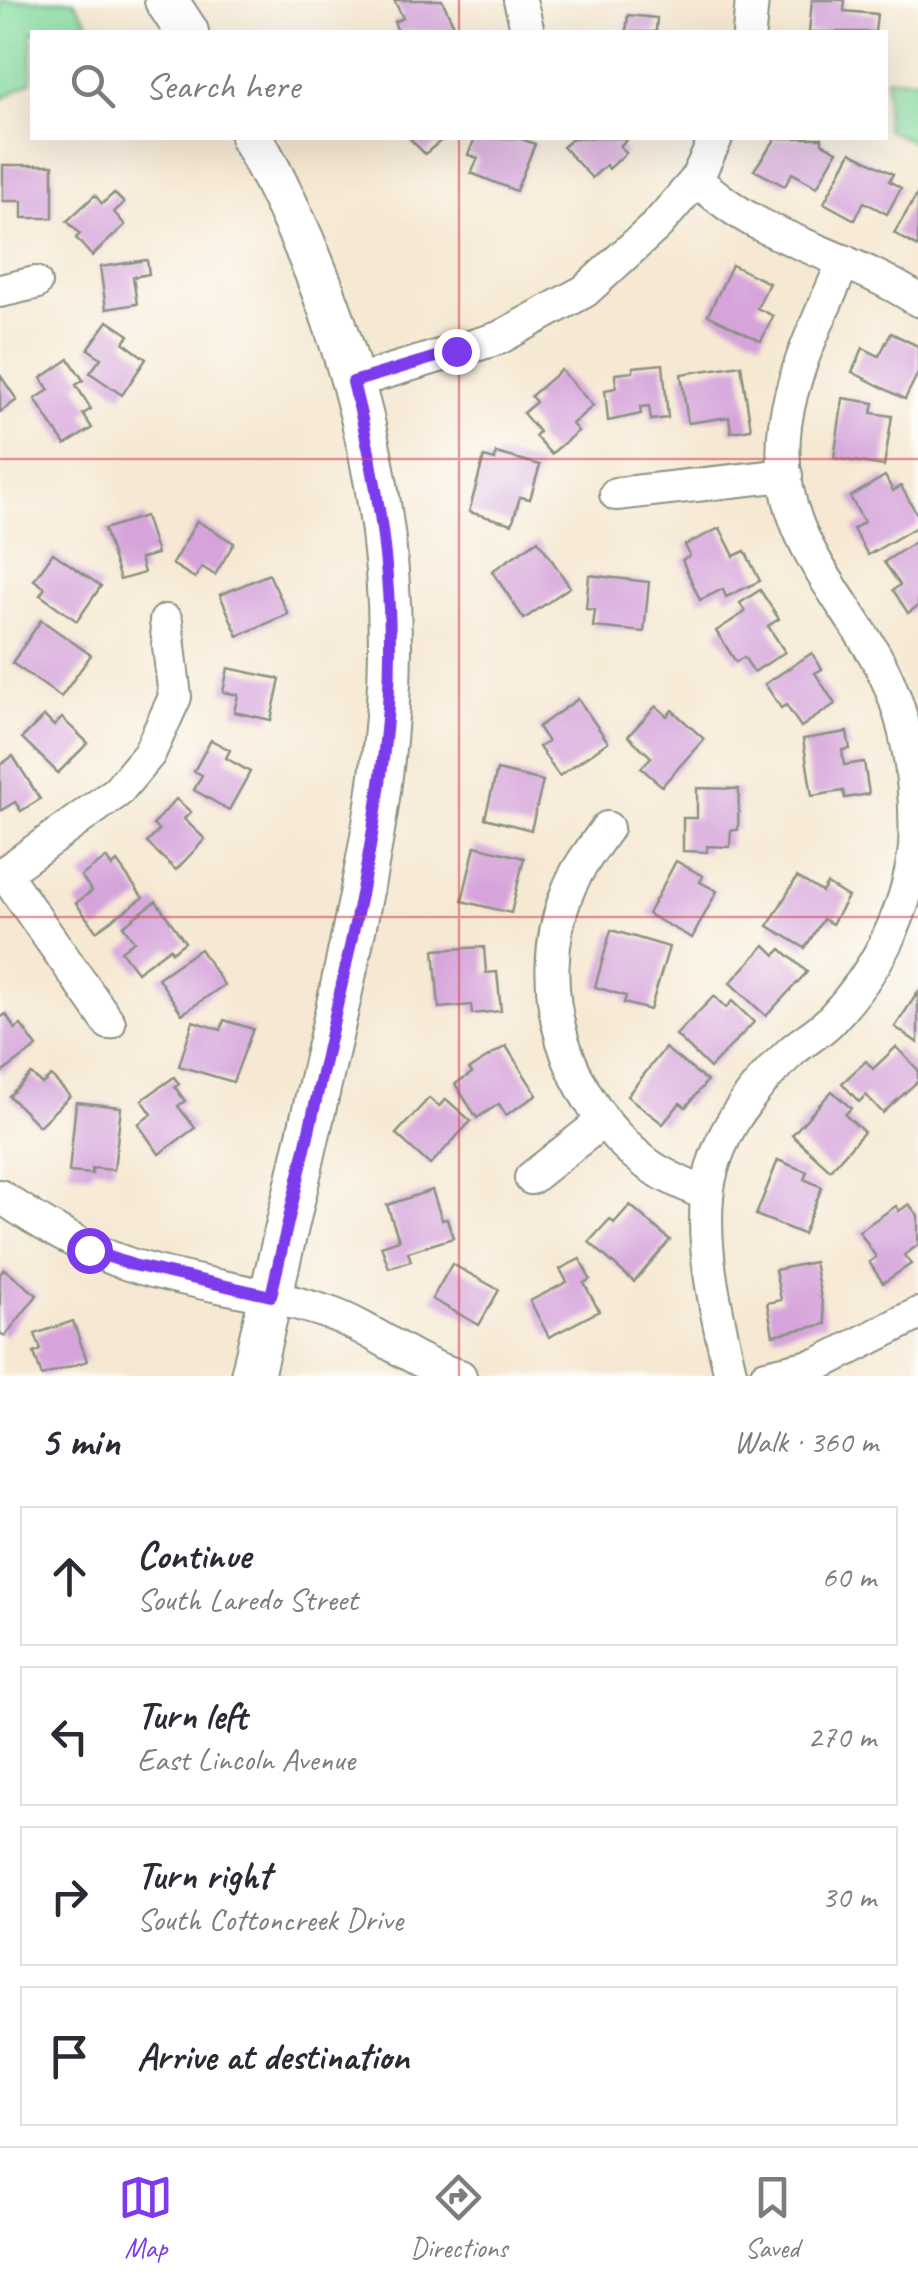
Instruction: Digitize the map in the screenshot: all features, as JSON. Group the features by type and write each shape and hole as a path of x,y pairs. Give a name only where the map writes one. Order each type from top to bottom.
{"main road":[{"path":"166,0 185,30"},
{"path":"252,1376 354,933 376,818 390,646 385,550 353,382 314,265 253,140"}],"street":[{"path":"520,0 528,30"},
{"path":"750,30 752,0"},
{"path":"353,382 498,338 584,292 619,262 696,180 715,140"},
{"path":"696,180 763,226 844,261 918,300"},
{"path":"731,1376 708,1273 708,1195 718,1152 762,1080 826,1024 874,962 896,923 909,884 915,844 916,796 911,753 898,702 874,654 813,563 793,516 786,475 785,428 792,393 802,359 844,261"},
{"path":"0,291 35,283"},
{"path":"616,494 786,475"},
{"path":"109,1023 2,874 117,792 149,754 175,697 166,621"},
{"path":"607,828 578,869 556,935 556,1014 564,1050 581,1088 603,1120 648,1166 708,1195"},
{"path":"531,1178 603,1120"},
{"path":"0,1196 37,1222 89,1250 133,1265 271,1296 367,1328 419,1360 456,1375"},
{"path":"766,1376 818,1364 918,1314"}],"green space":[{"path":"0,0 74,0 93,30 30,30 30,82 0,100"},
{"path":"888,78 918,79 918,144 888,131"}],"building":[{"path":"394,0 442,0 456,30 397,30 394,22 403,18"},
{"path":"812,0 845,0 844,11 877,14 875,30 809,30"},
{"path":"628,15 657,18 656,30 626,30"},
{"path":"411,140 442,140 425,154"},
{"path":"474,140 524,140 535,144 516,191 471,173 478,158 468,155"},
{"path":"571,140 626,140 620,146 626,153 592,178 563,147"},
{"path":"775,140 822,140 837,151 817,187 792,173 785,186 754,170"},
{"path":"851,152 893,174 889,181 901,188 887,214 864,202 855,220 824,203"},
{"path":"3,165 53,165 53,218 22,218 22,201 3,201"},
{"path":"114,193 124,203 114,212 125,225 92,256 76,238 80,234 67,221 95,195 102,204"},
{"path":"918,193 918,247 894,233"},
{"path":"147,260 149,274 133,277 137,304 106,309 100,267"},
{"path":"732,265 769,283 757,308 773,316 761,341 708,315"},
{"path":"108,321 129,335 124,343 146,359 122,395 90,373 101,358 88,349"},
{"path":"891,333 918,346 918,373 905,399 852,372 863,348 879,356"},
{"path":"69,359 83,380 76,385 91,409 83,414 92,428 65,445 35,399 49,390 41,378"},
{"path":"663,364 668,418 651,420 649,406 640,407 641,414 608,421 605,390 616,388 615,374 633,372 633,367"},
{"path":"741,365 751,429 731,432 729,417 688,423 681,374"},
{"path":"561,370 593,406 572,424 578,431 551,454 535,436 539,432 523,413 536,402 531,396"},
{"path":"0,375 17,400 0,412"},
{"path":"843,398 874,403 872,413 892,416 884,466 834,458"},
{"path":"496,453 540,465 530,499 520,497 512,524 469,512 484,457 495,460"},
{"path":"885,476 893,491 901,486 918,516 918,526 868,555 853,529 864,522 850,497"},
{"path":"145,516 157,554 140,559 144,573 120,580 104,529"},
{"path":"197,521 234,543 215,575 202,567 195,578 172,564"},
{"path":"720,528 734,556 745,551 760,581 726,597 723,589 700,600 682,560 690,556 685,545"},
{"path":"538,540 570,587 524,619 492,571"},
{"path":"918,540 918,606 908,613 893,590 900,585 884,562"},
{"path":"53,553 101,586 77,621 40,595 45,588 34,580"},
{"path":"269,574 288,614 238,636 220,595"},
{"path":"589,575 649,582 644,632 593,627 595,610 586,609"},
{"path":"760,590 779,619 768,626 785,652 754,672 744,657 736,662 716,631 745,612 740,603"},
{"path":"41,620 91,655 61,697 12,663"},
{"path":"812,653 822,669 815,673 835,704 801,727 786,705 781,708 765,684"},
{"path":"228,668 280,679 271,720 234,712 238,695 223,692"},
{"path":"578,699 608,742 559,776 539,747 548,742 538,727"},
{"path":"656,706 667,716 672,710 704,739 662,786 641,768 651,757 628,736"},
{"path":"44,716 54,726 62,718 88,743 58,773 22,738"},
{"path":"847,732 850,749 842,750 844,765 864,762 869,794 845,798 843,791 812,796 803,739"},
{"path":"211,740 230,750 226,758 250,772 229,810 194,790 202,775 194,771"},
{"path":"13,756 40,799 21,811 15,802 0,811 0,765"},
{"path":"497,770 543,781 531,830 485,818"},
{"path":"697,788 739,789 738,830 731,830 730,847 707,846 707,852 683,851 683,818 697,818"},
{"path":"176,799 191,812 184,819 205,839 176,870 147,843 159,830 153,825"},
{"path":"475,846 524,858 511,913 462,901"},
{"path":"106,858 112,867 117,862 143,898 96,931 76,903 92,891 81,876"},
{"path":"676,861 703,876 700,882 717,891 692,938 648,914"},
{"path":"797,877 822,892 827,884 848,897 832,924 823,919 805,948 768,926"},
{"path":"156,901 185,942 137,972 121,951 134,941 123,926"},
{"path":"611,930 669,947 650,1010 624,1003 626,996 595,987"},
{"path":"765,945 775,955 781,949 807,972 766,1016 730,983"},
{"path":"484,947 486,973 497,972 501,1011 472,1014 471,1005 439,1008 434,950"},
{"path":"200,949 224,985 182,1014 158,978"},
{"path":"918,992 918,1043 895,1027"},
{"path":"714,996 726,1008 732,1001 754,1022 710,1068 676,1035"},
{"path":"6,1014 15,1029 21,1025 37,1047 0,1074 0,1018"},
{"path":"224,1020 253,1029 233,1082 179,1066 193,1021 221,1030"},
{"path":"506,1046 537,1095 506,1115 499,1104 477,1118 455,1084 472,1073 469,1069"},
{"path":"896,1047 918,1070 918,1081 883,1113 866,1095 859,1102 842,1083 866,1061 873,1069"},
{"path":"665,1048 707,1081 686,1107 680,1103 663,1124 627,1096"},
{"path":"31,1074 42,1084 51,1076 70,1096 39,1126 9,1096"},
{"path":"174,1077 179,1084 175,1087 185,1101 178,1106 195,1128 159,1154 138,1124 152,1114 142,1100"},
{"path":"832,1091 851,1108 845,1115 864,1132 830,1170 792,1135"},
{"path":"429,1098 439,1106 446,1099 471,1121 430,1165 396,1134"},
{"path":"76,1102 121,1107 114,1170 92,1168 92,1174 69,1172"},
{"path":"778,1160 807,1172 804,1179 822,1187 803,1234 756,1215"},
{"path":"432,1190 453,1238 408,1252 411,1261 389,1268 381,1246 399,1240 387,1205"},
{"path":"909,1204 918,1216 918,1245 904,1255 911,1264 883,1283 869,1262 876,1257 859,1231 896,1206 899,1211"},
{"path":"630,1205 670,1240 634,1282 589,1242 610,1219 614,1223"},
{"path":"580,1259 590,1279 584,1283 599,1311 549,1337 530,1301 567,1282 560,1269"},
{"path":"814,1262 826,1324 773,1335 767,1303 781,1300 775,1270"},
{"path":"452,1264 499,1290 479,1325 432,1299"},
{"path":"4,1269 37,1295 5,1336 0,1333 0,1274"},
{"path":"73,1321 87,1361 42,1376 34,1353 41,1350 35,1334"}],"route":[{"path":"89,1250 133,1265 271,1296 354,933 376,818 388,706 390,646 385,550 376,486 353,382 456,351"}]}
